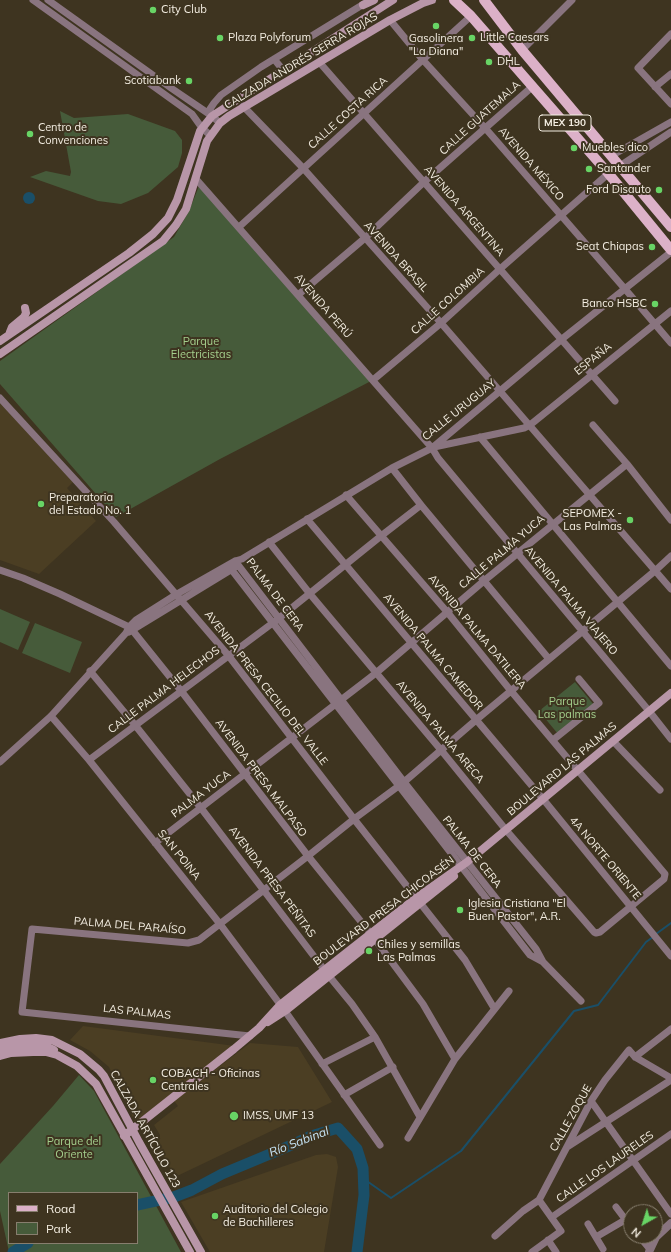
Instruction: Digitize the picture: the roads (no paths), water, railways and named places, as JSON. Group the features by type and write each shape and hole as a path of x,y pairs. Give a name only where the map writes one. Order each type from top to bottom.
{"main road":[{"path":"363,5 374,0"},
{"name":"CALZADA ANDRÉS SERRA ROJAS","path":"0,341 129,253 153,234 168,218 177,200 200,131 212,116 393,0"},
{"name":"CALZADA ANDRÉS SERRA ROJAS","path":"0,354 163,240 176,225 186,209 210,135 220,123 243,106 320,63 390,20 432,0"},
{"name":"MEX 190","path":"454,0 471,16 533,86 609,174 671,251"},
{"name":"MEX 190","path":"484,0 522,50 671,227"},
{"path":"283,70 289,80"},
{"path":"647,220 652,215 654,206"},
{"path":"647,220 659,216 663,217"},
{"path":"8,336 12,327 24,317 26,313 25,308"},
{"name":"BOULEVARD LAS PALMAS","path":"463,866 671,693"},
{"name":"BOULEVARD PRESA CHICOASÉN","path":"124,1136 373,936 463,866"},
{"name":"CALZADA ARTÍCULO 123","path":"0,1043 20,1039 36,1038 52,1040 80,1054 99,1070 104,1076 201,1252"},
{"path":"0,1050 14,1046 48,1047 60,1052 77,1066"},
{"name":"CALZADA ARTÍCULO 123","path":"0,1056 11,1053 46,1052 77,1066 96,1084 190,1252"}],"street":[{"path":"33,0 192,114 202,128 210,135"},
{"path":"48,0 220,123"},
{"path":"212,116 210,109 221,95 274,59 370,0"},
{"path":"522,50 572,0"},
{"name":"CALLE COSTA RICA","path":"239,227 471,16"},
{"name":"AVENIDA MÉXICO","path":"390,20 423,60 486,129 671,343"},
{"path":"671,34 638,68 671,104"},
{"path":"274,59 283,70"},
{"name":"AVENIDA ARGENTINA","path":"320,63 615,401"},
{"path":"655,87 671,74"},
{"name":"CALLE GUATEMALA","path":"298,295 365,238 424,182 486,129 533,86"},
{"name":"AVENIDA BRASIL","path":"243,106 303,168 441,323 501,391 588,495 671,588"},
{"path":"612,156 671,122"},
{"path":"620,166 671,132"},
{"name":"CALLE COLOMBIA","path":"373,380 441,323 500,269 609,174"},
{"name":"AVENIDA PERÚ","path":"196,180 239,227 432,448"},
{"name":"CALLE URUGUAY","path":"0,762 51,716 90,671 129,630 179,596 238,562 346,495 392,468 432,448 562,339 671,251"},
{"name":"ESPAÑA","path":"530,425 671,311"},
{"name":"AVENIDA PRESA CECILIO DEL VALLE","path":"0,398 114,522 228,655 465,960 494,1008"},
{"path":"432,448 524,428 530,425"},
{"path":"593,425 627,464 671,520"},
{"path":"480,437 671,666"},
{"name":"AVENIDA PALMA VIAJERO","path":"432,448 438,458 650,711 671,739"},
{"name":"CALLE PALMA YUCA","path":"339,702 448,613 553,523 627,464"},
{"path":"392,468 549,659"},
{"name":"AVENIDA PALMA DATILERA","path":"346,495 448,613 511,691 665,874 666,876 664,879 630,906"},
{"name":"CALLE PALMA HELECHOS","path":"89,760 182,692 228,655 275,621 421,505"},
{"name":"AVENIDA PALMA CAMEDOR","path":"307,519 542,799"},
{"name":"AVENIDA PALMA ARECA","path":"269,542 310,594 506,830 594,932 600,932 630,906"},
{"name":"PALMA DEL PARAÍSO","path":"22,1012 32,929 188,943 199,940 401,784 671,556"},
{"name":"PALMA DE CERA","path":"238,562 275,621"},
{"name":"PALMA DE CERA","path":"229,567 275,621 339,702 463,866 536,949 543,962 581,1001"},
{"name":"AVENIDA PRESA MALPASO","path":"0,570 60,594 129,630 182,692 308,856 373,936 424,1004 455,1059"},
{"name":"AVENIDA PRESA PEÑITAS","path":"90,671 201,808 352,1004 375,1037 420,1117"},
{"path":"553,740 599,703 579,679"},
{"name":"PALMA YUCA","path":"155,843 339,702"},
{"name":"SAN POINA","path":"51,716 89,760 220,924 283,1008 380,1145"},
{"path":"613,741 660,790"},
{"name":"4A NORTE ORIENTE","path":"542,799 671,956"},
{"path":"408,1138 455,1059 509,991"},
{"name":"LAS PALMAS","path":"22,1012 250,1036"},
{"path":"567,1148 671,1079 635,1057 671,1029"},
{"path":"322,1064 375,1037"},
{"name":"CALLE ZOQUE","path":"539,1200 591,1101 605,1080 629,1050 635,1057"},
{"path":"344,1095 393,1067"},
{"path":"591,1101 671,1214"},
{"name":"CALLE LOS LAURELES","path":"552,1217 671,1134"},
{"path":"495,1236 539,1200 561,1231 532,1252"},
{"path":"616,1207 623,1217"},
{"path":"596,1237 623,1221"},
{"path":"649,1250 656,1237 671,1223"},
{"path":"588,1224 603,1249"},
{"path":"548,1240 556,1252"}],"water":[{"path":"31,192 34,193 34,203 27,204 24,203 23,196 24,193"}],"waterway":[{"path":"656,934 671,923"},
{"path":"364,1179 391,1198 461,1151 574,1011 598,1005 646,942 653,937"},
{"name":"Río Sabinal","path":"138,1205 174,1197 192,1190 222,1174 311,1136 338,1128 357,1149 363,1168 364,1195 357,1252"},
{"name":"Río Sabinal","path":"13,1252 26,1244"}],"place":[{"name":"City Club","path":"153,10"},
{"name":"Gasolinera \"La Diana\"","path":"436,26"},
{"name":"Plaza Polyforum","path":"220,38"},
{"name":"Little Caesars","path":"472,38"},
{"name":"DHL","path":"489,62"},
{"name":"Scotiabank","path":"189,81"},
{"name":"Centro de Convenciones","path":"30,134"},
{"name":"Muebles dico","path":"574,148"},
{"name":"Santander","path":"589,169"},
{"name":"Ford Disauto","path":"659,190"},
{"name":"Seat Chiapas","path":"652,247"},
{"name":"Banco HSBC","path":"655,304"},
{"name":"Preparatoria del Estado No. 1","path":"41,504"},
{"name":"SEPOMEX - Las Palmas","path":"630,520"},
{"name":"Iglesia Cristiana \"El Buen Pastor\", A.R.","path":"460,910"},
{"name":"Chiles y semillas Las Palmas","path":"369,951"},
{"name":"COBACH - Oficinas Centrales","path":"153,1080"},
{"name":"IMSS, UMF 13","path":"234,1116"},
{"name":"Auditorio del Colegio de Bachilleres","path":"215,1216"}],"park label":[{"name":"Parque Electricistas","path":"201,348"},
{"name":"Parque Las palmas","path":"567,708"},
{"name":"Parque del Oriente","path":"74,1148"}]}
